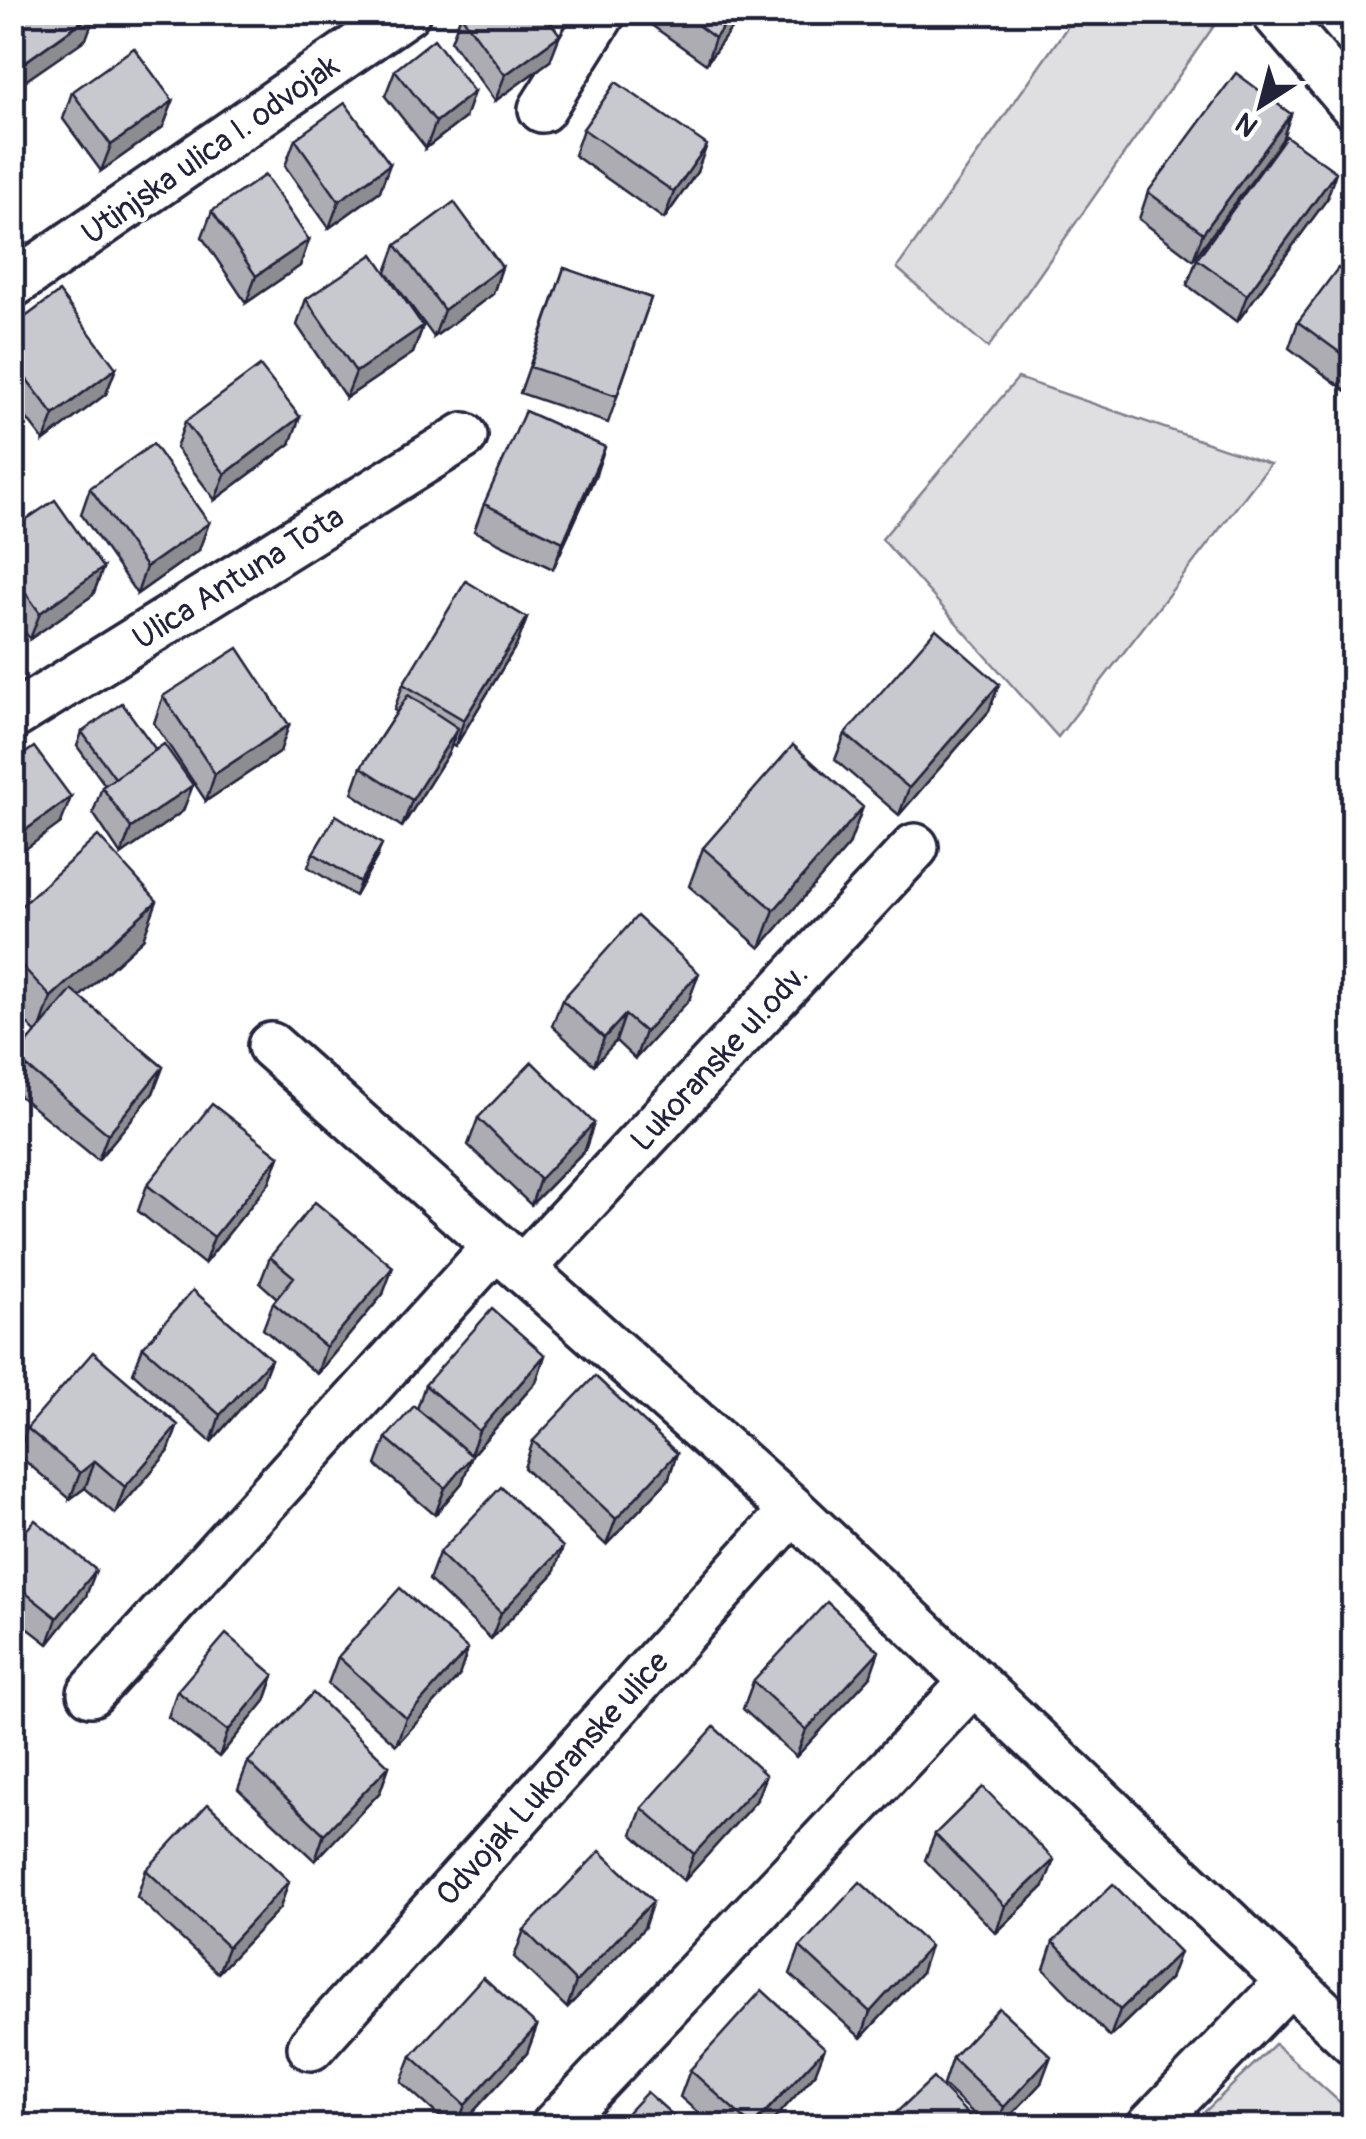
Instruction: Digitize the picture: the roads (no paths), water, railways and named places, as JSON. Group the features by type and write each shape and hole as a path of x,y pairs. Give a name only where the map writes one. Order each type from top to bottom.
{"street":[{"name":"Utinjska ulica I. odvojak","path":"12,286 407,12"},
{"path":"542,110 603,12"},
{"path":"1274,12 1354,106"},
{"name":"Ulica Antuna Tota","path":"12,717 464,436"},
{"name":"Lukoranske ul.odv.","path":"510,1257 915,847"},
{"path":"271,1046 794,1510 1354,2042"},
{"path":"91,1693 510,1257"},
{"name":"Odvojak Lukoranske ulice","path":"311,2047 794,1510"},
{"path":"554,2126 974,1681"},
{"path":"1150,2126 1290,1981"}]}
